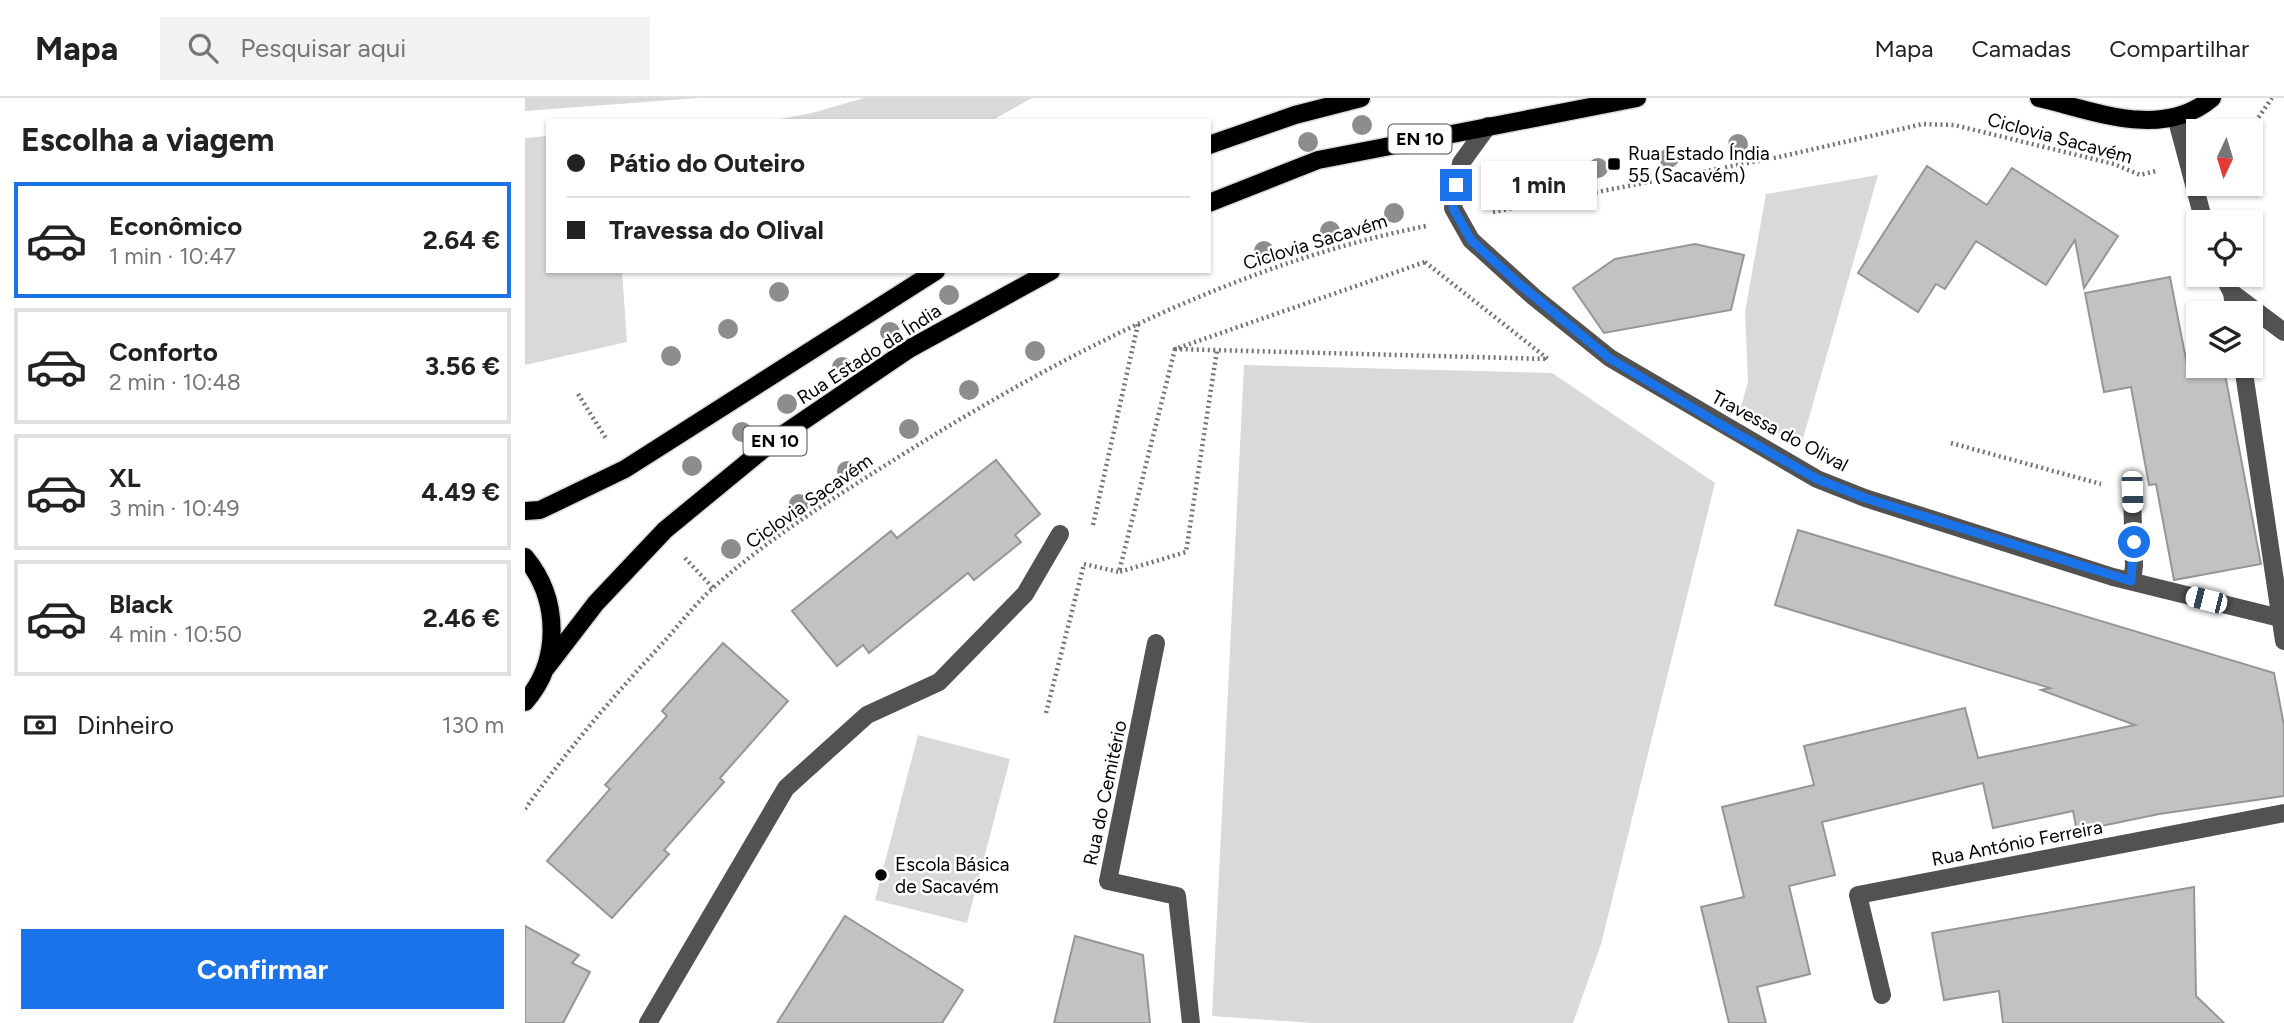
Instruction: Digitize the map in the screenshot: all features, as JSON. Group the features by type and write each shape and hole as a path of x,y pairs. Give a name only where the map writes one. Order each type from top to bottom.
{"main road":[{"path":"1211,144 1295,115 1361,98"},
{"name":"EN 10","path":"1211,202 1318,160 1637,98"},
{"path":"2039,98 2128,120 2176,117 2211,98"},
{"name":"Rua Estado da Índia","path":"525,511 540,510 625,469 933,273"},
{"name":"Rua Estado da Índia","path":"546,668 596,603 665,530 772,442 909,349 1047,273"},
{"name":"EN 10","path":"525,557 537,572 550,602 553,635 546,668 525,702"}],"street":[{"path":"2176,117 2186,155"},
{"path":"1459,219 1453,208 1461,163 1488,125"},
{"name":"Travessa do Olival","path":"1459,219 1471,240 1534,297 1609,358 1817,479 1865,498 2131,581 2280,618"},
{"path":"2229,287 2233,301"},
{"path":"2232,293 2284,332"},
{"path":"2245,378 2284,641"},
{"path":"2131,581 2134,566 2132,492"},
{"path":"648,1023 786,788 867,715 939,682 1025,594 1060,534"},
{"name":"Rua do Cemitério","path":"1156,643 1108,881 1177,896 1191,1023"},
{"name":"Rua António Ferreira","path":"1882,995 1858,895 2284,813"}],"path":[{"path":"2257,119 2272,98"},
{"name":"Ciclovia Sacavém","path":"525,809 563,755 713,588 792,525 918,445 1075,354 1249,276 1313,254 1459,219 1779,157 1923,124 1954,124 2114,164 2140,175 2186,164"},
{"path":"1425,262 1548,359 1217,350 1175,349 1425,262"},
{"path":"1091,535 1138,324"},
{"path":"1119,572 1175,349"},
{"path":"1084,564 1119,572 1186,552 1217,350"},
{"path":"578,394 613,451"},
{"path":"1951,443 2132,492"},
{"path":"676,548 713,588"},
{"path":"1046,713 1086,554"}],"shaded area":[{"path":"525,98 698,98 525,111"},
{"path":"864,98 1032,98 995,119 780,119"},
{"path":"546,136 546,273 622,273 627,342 525,365 525,138"},
{"path":"1878,175 1802,442 1738,417 1748,382 1745,312 1766,194"},
{"path":"1244,365 1552,373 1715,483 1601,944 1573,1023 1312,1023 1212,1016"},
{"path":"918,735 1010,759 967,923 875,900"}],"building":[{"path":"1927,166 1987,205 2012,168 2118,236 2084,288 2075,240 2046,285 1976,241 1945,289 1936,284 1918,312 1858,273"},
{"path":"1695,244 1744,255 1731,310 1604,333 1573,288 1615,259"},
{"path":"2170,277 2186,360 2186,378 2226,378 2261,564 2174,580 2156,484 2149,485 2131,387 2104,392 2085,293"},
{"path":"996,460 1040,514 1015,535 1021,542 974,580 968,573 869,653 863,645 837,666 792,611 891,531 897,538"},
{"path":"1798,530 2274,673 2284,725 2284,796 2159,814 2077,831 2073,811 1993,828 1983,783 1822,822 1835,875 1789,886 1810,974 1757,987 1766,1023 1729,1023 1701,907 1744,897 1722,807 1814,785 1804,746 1965,708 1978,758 2135,725 2041,690 2050,688 1775,605"},
{"path":"723,643 788,701 720,778 724,782 664,850 669,854 612,918 547,861 610,789 605,785 667,716 662,711"},
{"path":"2194,887 2196,996 2224,1023 2003,1023 1999,991 1944,1000 1932,933"},
{"path":"845,916 963,990 942,1023 777,1023"},
{"path":"525,926 579,955 572,963 590,972 563,1023 525,1023"},
{"path":"1075,936 1143,955 1150,1023 1054,1023"}],"place":[{"name":"Rua Estado Índia 55 (Sacavém)","path":"1614,164"},
{"name":"Escola Básica de Sacavém","path":"881,875"}],"route":[{"path":"1456,185 1453,208 1471,240 1534,297 1609,358 1817,479 1865,498 2131,581 2134,542"}]}
